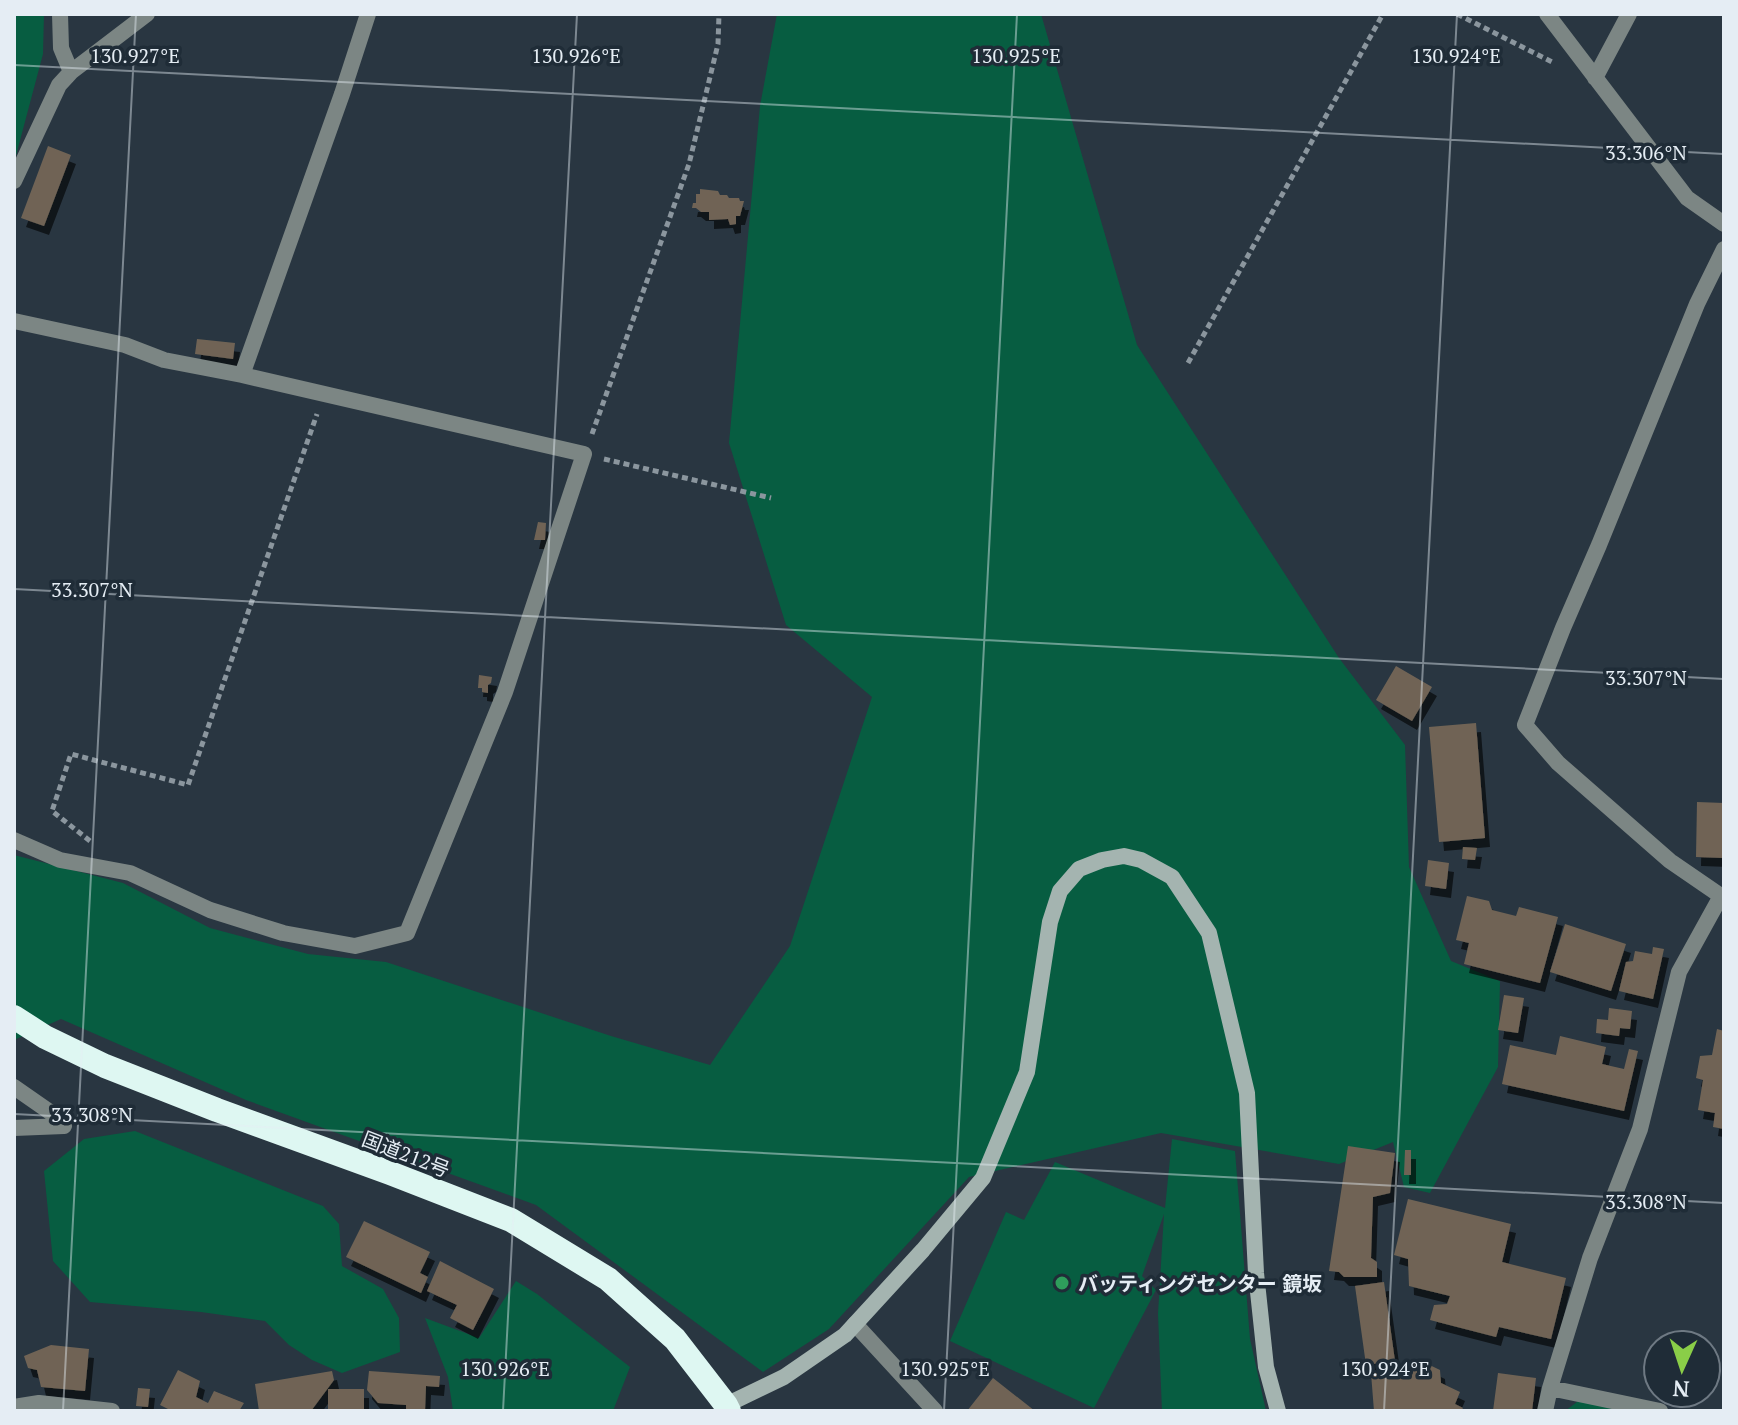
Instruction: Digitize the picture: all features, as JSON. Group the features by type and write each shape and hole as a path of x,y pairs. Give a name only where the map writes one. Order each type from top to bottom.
{"highway":[{"name":"国道212号","path":"14,1017 45,1037 105,1066 511,1220 608,1279 675,1339 721,1409"}],"street":[{"path":"60,14 61,48 71,72"},
{"path":"14,181 59,85 71,72 147,14"},
{"path":"242,375 368,14"},
{"path":"1547,14 1687,198 1724,224"},
{"path":"1590,72 1629,14"},
{"path":"1545,1411 1590,1258 1640,1129 1679,972 1722,896 1670,861 1558,763 1525,725 1697,304 1724,249"},
{"path":"14,321 125,345 164,360 584,454 505,692 407,933 355,946 283,933 210,910 130,873 60,860 14,840"},
{"path":"721,1409 784,1377 845,1335 923,1250 983,1178 1027,1072 1050,922 1060,891 1079,869 1124,856 1141,860 1172,877 1209,933 1247,1093 1256,1273 1266,1367 1278,1411"},
{"path":"14,1087 60,1119 64,1126 14,1128"},
{"path":"855,1324 935,1411"},
{"path":"1550,1388 1660,1411"},
{"path":"14,1407 39,1403 112,1411"}],"path":[{"path":"719,14 718,44 689,164 584,454 771,498"},
{"path":"1188,363 1383,14"},
{"path":"1457,14 1564,68 1590,72"},
{"path":"130,873 52,811 71,754 188,785 324,395"}],"green space":[{"path":"14,14 44,14 43,54 14,163"},
{"path":"777,14 1041,14 1137,345 1339,658 1405,745 1409,867 1451,961 1500,981 1498,1067 1430,1193 1404,1187 1393,1142 1339,1164 1161,1133 969,1177 829,1329 763,1372 536,1205 246,1100 61,1019 14,1040 14,855 123,883 210,928 308,954 386,962 710,1065 790,946 872,697 786,625 729,443 760,106"},
{"path":"135,1131 323,1206 339,1224 342,1266 383,1289 399,1318 400,1352 342,1373 312,1360 289,1345 265,1321 90,1302 53,1261 44,1171 84,1139"},
{"path":"1172,1139 1235,1151 1250,1339 1266,1411 1162,1411 1158,1314 1164,1214 1142,1276 1156,1290 1094,1408 950,1341 1006,1212 1024,1220 1055,1162 1165,1208"},
{"path":"516,1281 630,1367 613,1411 453,1411 448,1377 425,1318 479,1338"},
{"path":"1581,1399 1637,1411 1565,1411"}],"building":[{"path":"48,146 71,155 44,226 21,218"},
{"path":"700,189 718,191 720,195 744,201 740,216 736,216 736,224 730,225 728,219 709,220 709,212 692,208"},
{"path":"197,339 235,343 233,359 195,354"},
{"path":"538,522 546,523 545,540 534,540"},
{"path":"1396,666 1432,687 1412,721 1376,700"},
{"path":"479,675 492,677 488,693 478,688"},
{"path":"1476,723 1485,838 1439,842 1429,727"},
{"path":"1697,802 1724,803 1724,858 1696,857"},
{"path":"1463,847 1477,848 1475,860 1462,859"},
{"path":"1428,860 1449,863 1446,889 1425,886"},
{"path":"1467,896 1489,901 1492,910 1516,916 1519,907 1558,917 1540,983 1464,964 1469,943 1456,940"},
{"path":"1565,924 1626,944 1611,991 1550,972"},
{"path":"1653,947 1664,949 1653,999 1619,991 1626,962 1633,961 1635,951 1652,954"},
{"path":"1504,995 1524,998 1518,1033 1498,1030"},
{"path":"1609,1008 1632,1011 1630,1029 1620,1028 1619,1036 1596,1033 1597,1019 1608,1020"},
{"path":"1717,1029 1724,1031 1724,1129 1713,1127 1715,1113 1698,1110 1703,1080 1696,1078 1700,1056 1712,1055"},
{"path":"1560,1036 1606,1047 1602,1064 1624,1069 1629,1049 1638,1051 1624,1111 1502,1084 1510,1045 1556,1055"},
{"path":"1348,1146 1395,1153 1390,1193 1373,1197 1371,1258 1377,1262 1377,1277 1344,1277 1339,1272 1329,1271"},
{"path":"1405,1150 1411,1150 1411,1175 1404,1175"},
{"path":"1408,1199 1511,1224 1502,1262 1566,1278 1551,1339 1499,1327 1496,1337 1430,1320 1434,1305 1447,1304 1450,1296 1409,1286 1408,1259 1394,1255"},
{"path":"364,1221 430,1252 420,1273 428,1277 421,1293 346,1257"},
{"path":"440,1261 494,1289 473,1330 450,1318 457,1305 427,1291"},
{"path":"1384,1282 1395,1361 1366,1365 1355,1286"},
{"path":"51,1345 89,1349 85,1391 41,1387 37,1370 28,1368 24,1356"},
{"path":"1417,1359 1440,1370 1441,1383 1460,1392 1455,1404 1463,1408 1461,1411 1374,1411 1371,1373 1406,1371"},
{"path":"178,1370 200,1381 196,1397 208,1403 214,1391 244,1403 239,1411 172,1411 160,1405"},
{"path":"332,1371 334,1380 311,1411 259,1411 255,1384"},
{"path":"369,1371 440,1376 439,1387 426,1386 425,1411 406,1411 406,1405 378,1403 367,1390"},
{"path":"1498,1373 1536,1378 1532,1411 1493,1411"},
{"path":"993,1378 1035,1411 967,1411"},
{"path":"138,1388 150,1389 148,1407 136,1406"},
{"path":"328,1389 364,1389 364,1411 328,1411"}],"place":[{"name":"バッティングセンター 鏡坂","path":"1062,1283"}]}
